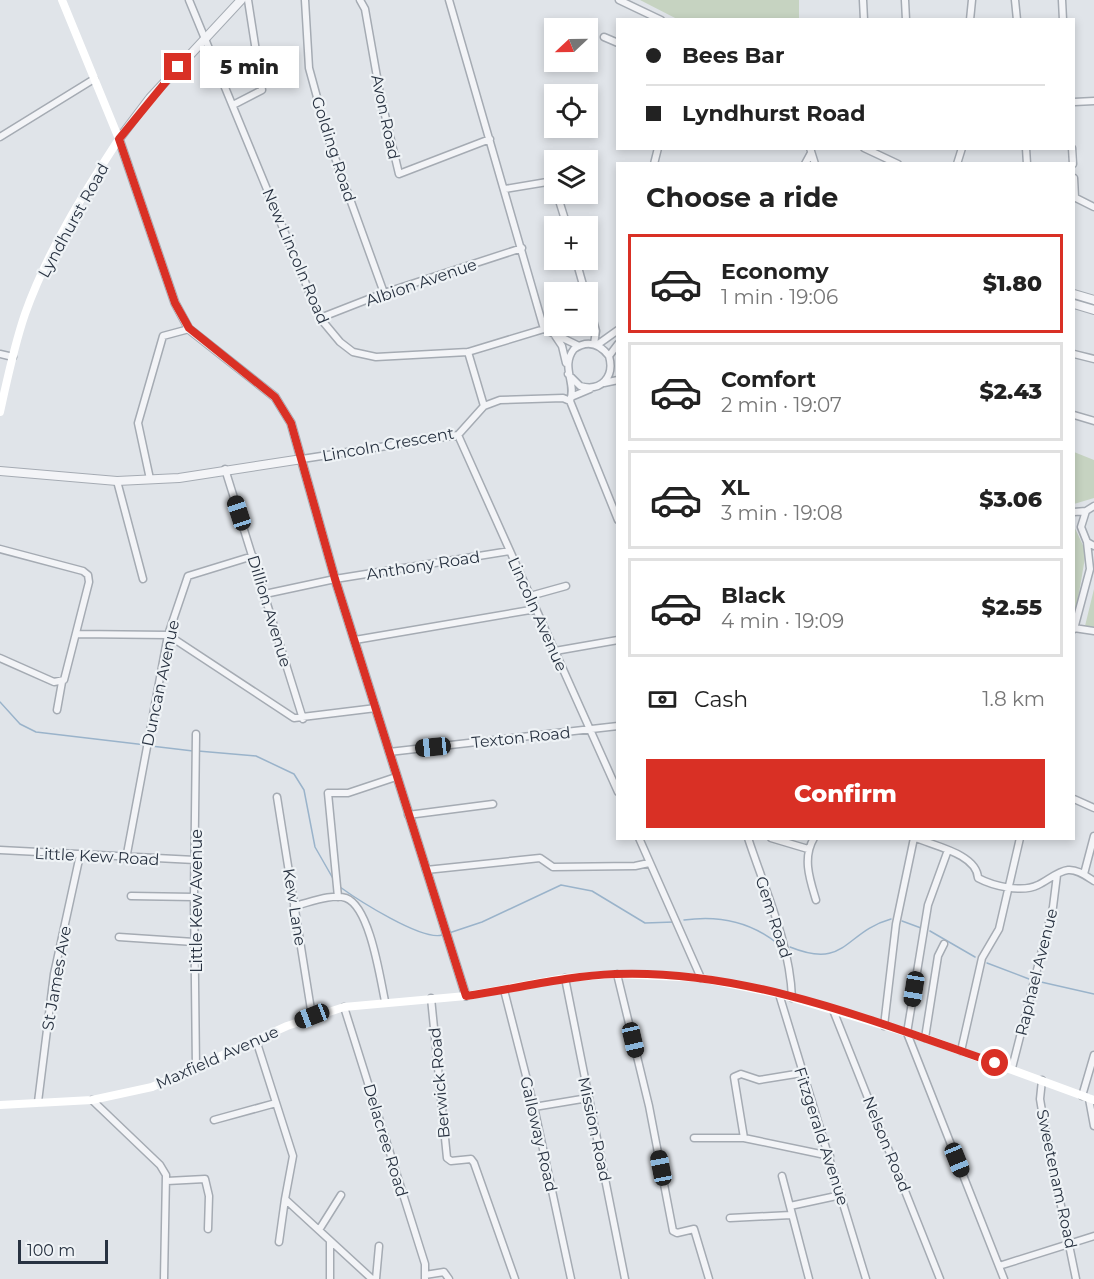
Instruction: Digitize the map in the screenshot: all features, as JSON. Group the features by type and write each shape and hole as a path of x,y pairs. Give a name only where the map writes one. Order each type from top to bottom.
{"main road":[{"path":"62,0 119,139"},
{"name":"Lyndhurst Road","path":"0,412 25,315 52,254 86,190 119,139"},
{"name":"Maxfield Avenue","path":"0,1105 92,1100 152,1087 312,1016 344,1006 466,996 565,978 617,974 701,978 779,994 925,1038 1012,1068 1088,1098"}],"street":[{"name":"New Lincoln Road","path":"189,0 206,36 320,318 346,347 353,352 376,357 468,352 544,329"},
{"name":"Lyndhurst Road","path":"119,139 150,98 241,0"},
{"path":"233,105 262,90 248,0"},
{"name":"Golding Road","path":"305,0 309,69 329,141 384,293"},
{"name":"Avon Road","path":"360,0 365,9 380,94 399,174 490,139"},
{"path":"449,0 544,329"},
{"path":"619,0 652,18"},
{"path":"863,0 864,18"},
{"path":"905,0 906,18"},
{"path":"970,18 972,0"},
{"path":"1015,0 1017,18"},
{"path":"1062,0 1064,18"},
{"path":"604,37 616,42"},
{"path":"0,137 94,78"},
{"path":"1075,102 1094,101"},
{"path":"119,139 175,303 189,328 275,397 291,423 335,579 466,996"},
{"path":"868,150 894,162"},
{"path":"505,189 544,182"},
{"path":"1075,197 1094,207"},
{"name":"Albion Avenue","path":"320,318 384,293 522,248"},
{"path":"1075,294 1094,300"},
{"path":"1075,304 1094,310"},
{"path":"150,480 138,423 163,336 189,328"},
{"path":"567,366 570,354 579,346 595,344 616,331"},
{"path":"556,336 562,346 567,366 570,399 616,515"},
{"path":"560,336 579,346"},
{"path":"595,344 596,336"},
{"path":"595,344 609,356 615,365 604,383"},
{"path":"609,356 616,347"},
{"path":"468,352 484,406 500,399 570,399 604,383 616,380"},
{"path":"0,354 13,357"},
{"path":"1075,354 1094,359"},
{"path":"568,374 580,386 596,387"},
{"name":"Lincoln Crescent","path":"302,459 458,435 484,406"},
{"path":"1075,415 1094,421"},
{"name":"Lincoln Avenue","path":"458,435 616,788"},
{"path":"0,471 117,481 150,480 302,459"},
{"name":"Dillion Avenue","path":"225,469 303,718"},
{"path":"117,481 143,579"},
{"path":"1075,512 1086,511 1094,506"},
{"path":"1081,527 1086,511"},
{"path":"1075,520 1081,527 1087,542 1090,569"},
{"path":"1087,542 1094,546"},
{"path":"0,549 83,571 88,575 89,582 65,678 62,682 57,710"},
{"name":"Anthony Road","path":"265,594 335,579 510,551"},
{"name":"Duncan Avenue","path":"126,859 145,746 168,635 188,576 254,556"},
{"path":"1075,624 1094,562"},
{"path":"530,596 566,586"},
{"path":"355,640 536,609"},
{"path":"1075,628 1094,632"},
{"path":"76,634 168,635 294,718 375,708"},
{"path":"555,651 616,639"},
{"path":"0,657 54,682 62,682"},
{"name":"Texton Road","path":"388,752 616,726"},
{"name":"Little Kew Avenue","path":"196,734 194,897 196,1069"},
{"path":"338,897 328,793 348,793 396,777"},
{"name":"Kew Lane","path":"277,797 312,1016"},
{"path":"1075,799 1094,808"},
{"path":"408,815 493,804"},
{"path":"1083,874 1094,836"},
{"path":"640,840 701,978"},
{"name":"Gem Road","path":"749,840 786,952 791,974 792,998"},
{"path":"778,840 808,849"},
{"path":"813,840 808,849 808,876 816,900"},
{"path":"884,1026 896,924 915,840"},
{"path":"920,840 948,850 971,862 976,868 978,878 1009,887 1036,886 1067,870 1083,874 1094,881"},
{"path":"961,1051 982,958 999,929 1020,840"},
{"name":"Little Kew Road","path":"0,850 126,859 195,860"},
{"path":"948,850 928,905 907,1033 1004,1279"},
{"name":"St James Ave","path":"38,1102 54,974 80,855"},
{"path":"426,870 540,858 553,867 635,866 650,863"},
{"name":"Raphael Avenue","path":"1012,1068 1053,907 1057,875"},
{"path":"131,896 194,897"},
{"path":"294,906 338,897 347,898 362,915 385,1001"},
{"path":"119,937 194,942"},
{"path":"925,1038 938,956 944,944"},
{"path":"617,974 649,1106 675,1232 694,1229 709,1279"},
{"name":"Mission Road","path":"565,978 625,1279"},
{"name":"Galloway Road","path":"504,990 534,1107 572,1279"},
{"name":"Fitzgerald Avenue","path":"779,994 866,1279"},
{"name":"Berwick Road","path":"431,998 447,1158 451,1161 471,1159 474,1163 515,1279"},
{"name":"Delacree Road","path":"344,1006 425,1264 425,1277"},
{"name":"Nelson Road","path":"833,1010 940,1279"},
{"path":"256,1040 293,1156 279,1242"},
{"path":"1094,1055 1088,1098 1094,1125"},
{"path":"744,1138 733,1080 735,1075 759,1080 802,1073"},
{"name":"Sweetenam Road","path":"1042,1080 1040,1099 1044,1123 1076,1279"},
{"path":"534,1107 588,1098"},
{"path":"92,1100 160,1165 167,1181 164,1279"},
{"path":"214,1120 276,1103"},
{"path":"693,1138 744,1138 830,1156"},
{"path":"782,1176 809,1279"},
{"path":"167,1181 205,1179 209,1196 208,1229"},
{"path":"319,1230 341,1195"},
{"path":"790,1206 842,1195"},
{"path":"285,1199 374,1279"},
{"path":"730,1218 791,1215"},
{"path":"999,1266 1094,1236"},
{"path":"330,1241 330,1279"},
{"path":"374,1279 379,1246"},
{"path":"425,1277 444,1272 449,1279"}],"green space":[{"path":"640,0 799,0 799,18 675,18"},
{"path":"1075,452 1094,460 1094,498 1075,504"},
{"path":"1075,528 1086,552 1075,616"},
{"path":"1094,589 1094,629 1085,626"}],"waterway":[{"path":"0,702 20,724 36,732 146,745"},
{"path":"151,746 193,751"},
{"path":"198,751 256,756 294,774 304,790 315,847 335,882"},
{"path":"449,933 482,922 561,885 592,891 645,923 674,922"},
{"path":"340,887 406,926 420,932 442,935"},
{"path":"684,920 710,918 734,922 756,930 778,944"},
{"path":"790,947 809,953 835,952 863,932 891,919"},
{"path":"902,921 921,928"},
{"path":"930,931 975,957"},
{"path":"987,963 1029,979"},
{"path":"1041,982 1094,994"}],"route":[{"path":"178,67 150,98 119,139 175,303 189,328 275,397 291,423 335,579 466,996 585,976 617,974 701,978 779,994 925,1038 995,1063"}]}
